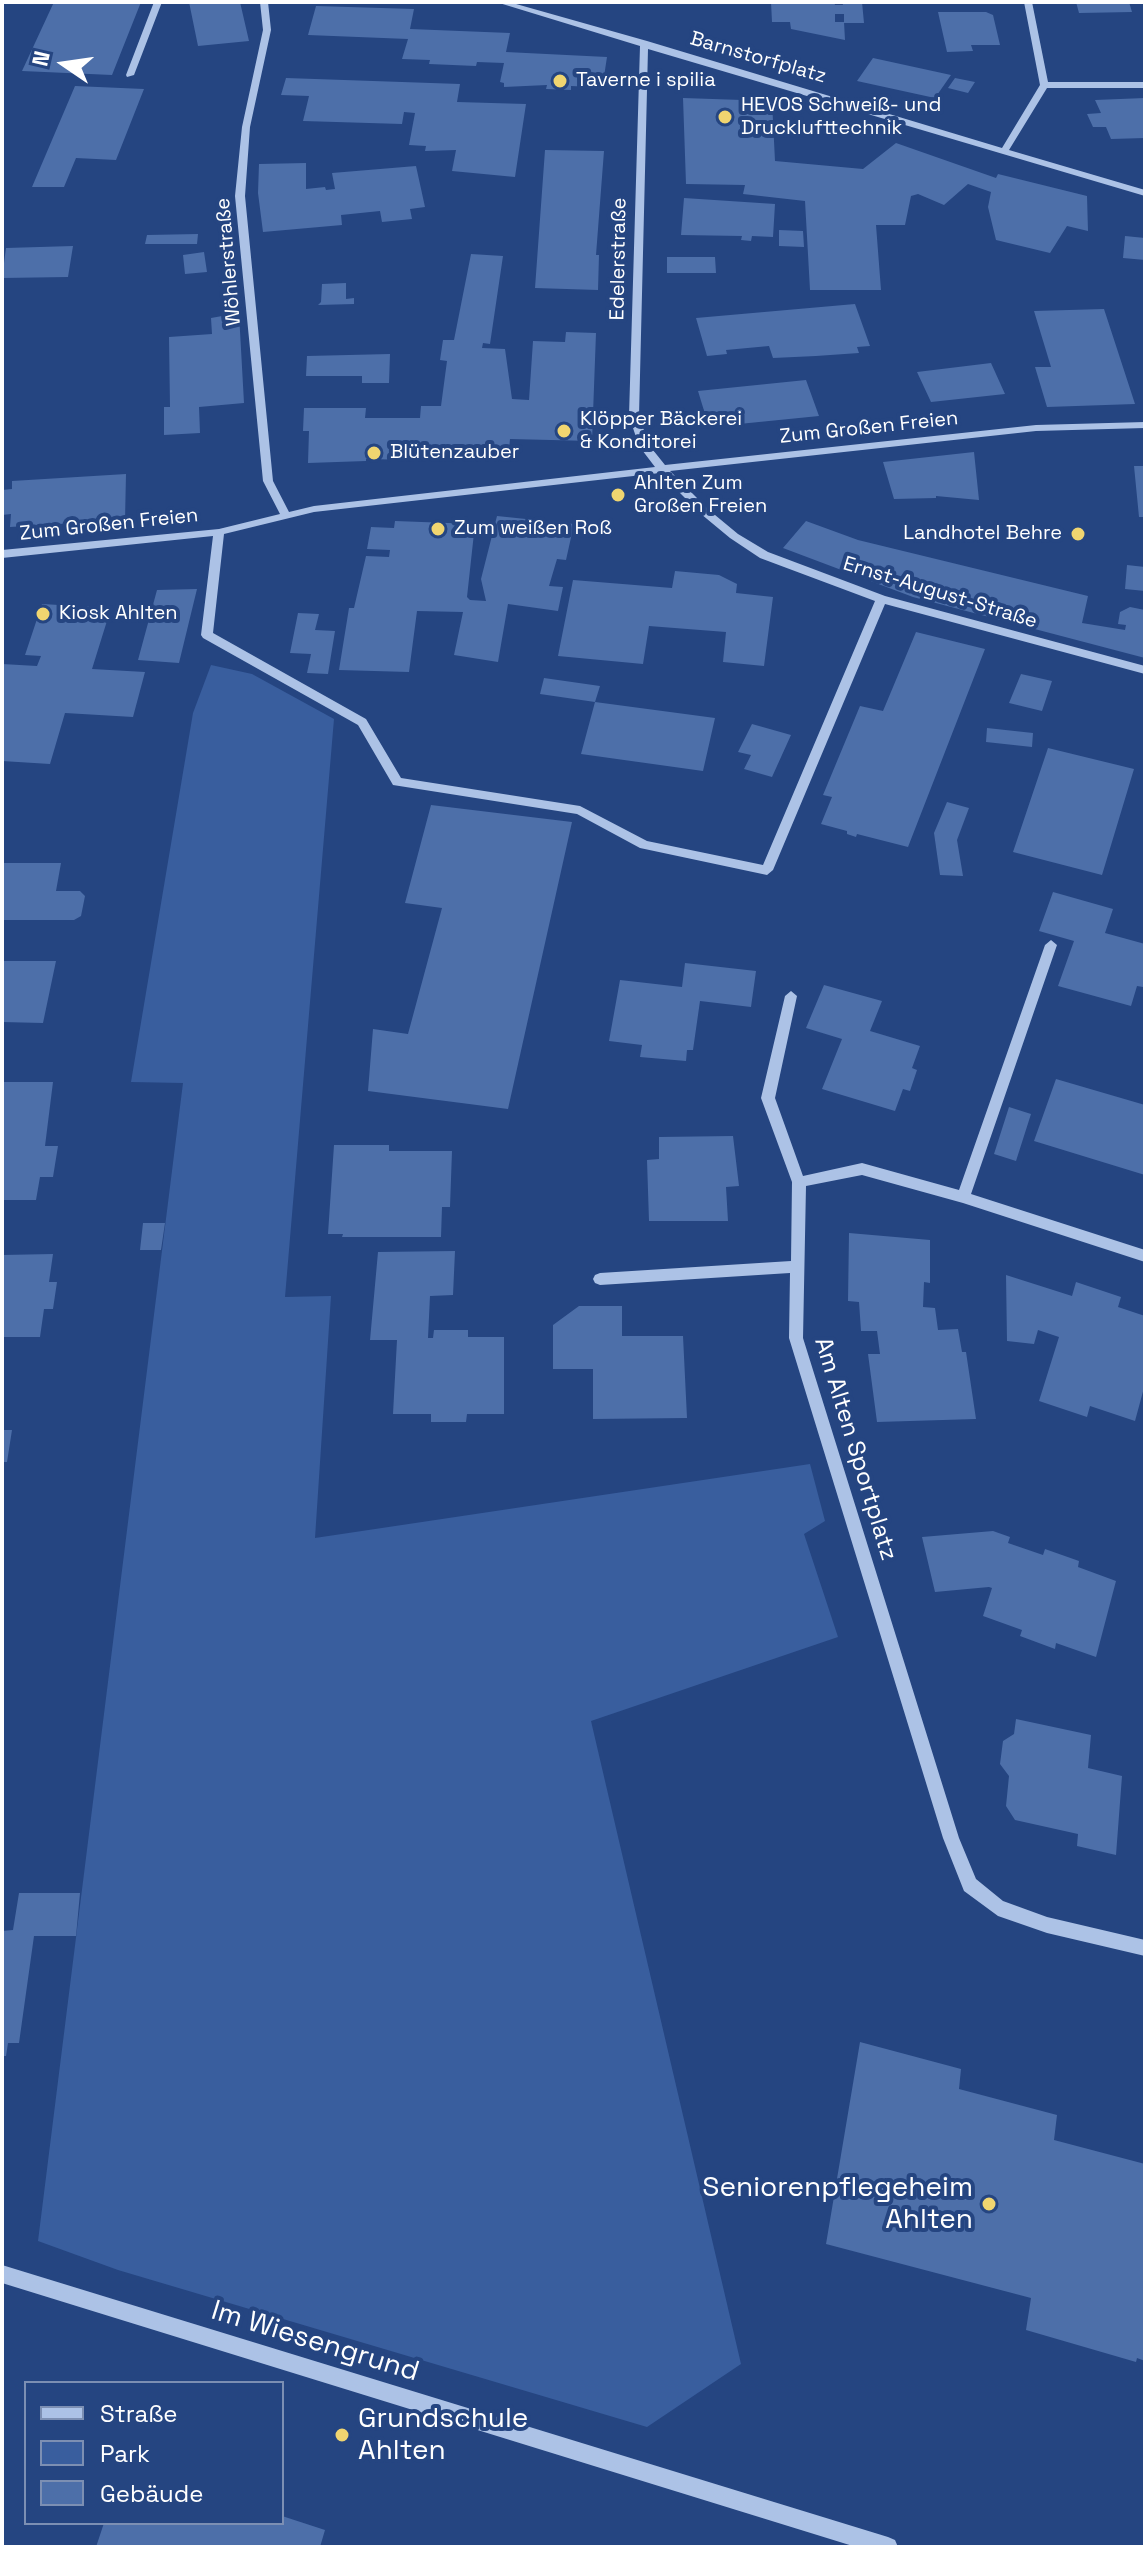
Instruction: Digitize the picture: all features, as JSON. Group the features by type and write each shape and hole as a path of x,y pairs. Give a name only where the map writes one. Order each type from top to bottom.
{"street":[{"path":"130,75 158,2"},
{"name":"Wöhlerstraße","path":"264,2 267,30 246,127 240,196 268,481 286,516"},
{"name":"Barnstorfplatz","path":"500,2 1145,193"},
{"path":"1005,150 1044,85 1028,2"},
{"name":"Edelerstraße","path":"644,43 634,416 644,446 662,469"},
{"path":"1044,85 1145,85"},
{"name":"Zum Großen Freien","path":"2,554 219,532 314,509 662,469 1036,428 1145,425"},
{"name":"Ernst-August-Straße","path":"662,469 705,512 764,555 881,599 1145,670"},
{"name":"Zum Großen Freien","path":"219,532 207,635 362,722 397,782 580,810 644,845 767,870 881,599"},
{"path":"963,1197 1051,945"},
{"path":"791,996 768,1098 799,1182 862,1169 963,1197 1145,1256"},
{"name":"Am Alten Sportplatz","path":"799,1182 796,1338 946,1823 970,1885 998,1908 1047,1925 1145,1948"},
{"path":"600,1279 795,1267"},
{"name":"Im Wiesengrund","path":"2,2274 888,2547"}],"green space":[{"path":"211,665 252,674 334,719 285,1297 331,1296 315,1538 810,1464 825,1521 804,1534 838,1637 591,1721 741,2364 647,2427 118,2270 38,2241 183,1083 131,1082 193,713"}],"building":[{"path":"54,2 141,2 112,75 22,71"},
{"path":"189,2 240,2 249,41 198,46"},
{"path":"771,2 834,2 835,5 843,5 842,2 862,2 864,23 844,23 845,40 791,29 790,22 772,22","holes":["835,14 844,14 844,22 835,22"]},
{"path":"1076,2 1129,2 1132,12 1079,13"},
{"path":"316,6 414,9 410,29 510,33 506,52 607,57 603,83 594,87 571,86 571,90 546,89 547,85 504,87 504,83 500,82 504,63 477,62 476,66 429,64 430,60 402,59 408,39 308,35"},
{"path":"938,12 986,12 993,15 1000,45 971,45 973,51 947,52"},
{"path":"873,58 951,75 935,98 857,81"},
{"path":"286,78 460,84 457,102 526,104 515,177 452,171 456,150 425,151 426,146 409,145 415,113 404,112 402,124 303,121 309,96 281,95"},
{"path":"955,78 975,82 968,93 948,88"},
{"path":"75,86 144,89 116,160 76,158 64,187 32,187"},
{"path":"683,98 772,101 775,161 863,169 896,143 996,178 998,174 1087,196 1088,231 1067,226 1050,253 996,240 988,207 991,192 968,184 944,205 918,194 911,196 905,225 876,225 881,290 810,290 805,201 743,194 745,185 686,184"},
{"path":"1145,98 1145,138 1111,139 1106,127 1093,127 1087,114 1101,113 1095,100"},
{"path":"545,150 604,151 596,255 599,255 598,290 535,288"},
{"path":"306,163 306,189 325,187 326,190 335,189 332,173 416,166 425,207 410,209 412,219 382,222 380,211 341,215 342,225 263,232 258,193 259,164"},
{"path":"684,198 775,204 773,237 752,236 751,241 741,240 742,236 681,235"},
{"path":"779,230 803,231 804,247 779,246"},
{"path":"198,234 197,244 145,244 147,235"},
{"path":"1125,236 1145,238 1145,260 1123,258"},
{"path":"73,246 68,277 2,278 6,248"},
{"path":"204,252 207,272 185,274 183,255"},
{"path":"471,254 503,256 490,344 483,343 482,348 505,349 512,399 529,400 533,341 565,342 566,332 596,333 592,441 510,439 509,450 417,448 415,460 308,463 309,431 303,431 304,408 366,408 365,418 420,418 421,406 441,406 447,361 440,360 443,340 454,340"},
{"path":"667,257 715,257 716,273 667,273"},
{"path":"346,283 346,299 354,298 354,304 318,305 322,284"},
{"path":"855,304 870,346 857,347 859,353 773,358 769,346 726,350 727,354 707,356 696,318"},
{"path":"1104,309 1135,404 1047,407 1035,367 1051,367 1034,311"},
{"path":"239,313 244,403 199,407 200,433 164,435 164,407 170,407 169,337 212,334 211,318"},
{"path":"390,354 389,383 362,383 362,376 306,376 307,356"},
{"path":"991,363 1005,394 931,402 917,372"},
{"path":"806,380 819,416 709,427 698,391"},
{"path":"974,452 979,500 936,496 894,499 883,462"},
{"path":"1134,466 1145,466 1145,517 1139,517"},
{"path":"126,474 125,520 10,527 11,514 2,515 2,490 12,489 12,481"},
{"path":"497,516 574,524 566,560 557,559 549,586 563,587 558,611 508,604 498,662 454,655 463,612 417,611 409,672 339,670 349,608 354,608 366,556 389,557 390,550 367,549 371,527 394,528 395,521 475,524 467,597 486,601 481,579"},
{"path":"806,521 858,540 1088,596 1082,623 1125,630 1126,625 1118,624 1120,612 1130,607 1145,610 1145,658 913,597 783,548"},
{"path":"1127,565 1145,567 1145,591 1125,589"},
{"path":"675,571 719,575 737,584 736,593 773,597 764,666 723,662 726,632 649,626 643,664 558,656 573,580 672,588"},
{"path":"197,589 179,663 138,660 157,590"},
{"path":"42,604 111,608 92,669 145,672 133,717 65,713 50,764 2,761 2,664 37,666 41,656 25,655"},
{"path":"298,613 319,614 315,630 335,631 328,674 307,673 311,654 290,653"},
{"path":"916,632 985,649 908,847 857,834 856,837 847,834 847,831 821,824 832,797 823,795 860,706 883,711"},
{"path":"1021,674 1052,681 1042,711 1009,703"},
{"path":"544,678 600,686 595,702 540,694"},
{"path":"595,702 715,718 703,771 581,754"},
{"path":"752,724 791,735 772,777 744,769 751,755 738,752"},
{"path":"987,728 1033,733 1032,747 986,742"},
{"path":"1048,748 1134,769 1102,875 1013,852"},
{"path":"947,802 969,808 957,840 963,876 940,875 934,833"},
{"path":"431,805 572,822 508,1109 368,1091 373,1029 408,1034 442,908 405,903"},
{"path":"2,863 61,863 56,891 80,891 85,896 81,916 74,920 2,920"},
{"path":"1053,892 1113,909 1105,933 1145,944 1145,981 1143,987 1137,986 1131,1006 1058,986 1074,941 1039,931"},
{"path":"2,961 56,961 43,1023 2,1022"},
{"path":"685,963 756,971 751,1007 700,1001 693,1050 687,1050 686,1061 640,1057 642,1045 609,1041 620,980 682,987"},
{"path":"824,985 882,1001 870,1031 920,1046 912,1068 917,1070 910,1091 903,1089 895,1111 822,1089 842,1039 806,1028"},
{"path":"1056,1079 1145,1105 1145,1175 1034,1141"},
{"path":"2,1082 53,1082 45,1146 58,1146 53,1177 40,1177 36,1200 2,1200"},
{"path":"1009,1107 1031,1114 1016,1161 994,1154"},
{"path":"733,1136 739,1186 726,1187 728,1221 649,1221 647,1160 659,1159 659,1137"},
{"path":"334,1145 389,1145 389,1151 452,1151 450,1207 442,1207 441,1237 342,1237 343,1234 328,1234"},
{"path":"143,1223 165,1223 161,1250 140,1250"},
{"path":"849,1233 930,1240 930,1283 924,1282 923,1307 935,1308 938,1330 958,1329 962,1352 966,1352 976,1419 877,1422 868,1354 880,1354 877,1331 861,1331 859,1302 848,1301"},
{"path":"455,1251 453,1295 430,1296 428,1338 433,1338 434,1330 468,1330 468,1337 504,1337 504,1414 467,1414 466,1422 431,1422 431,1414 393,1414 397,1340 370,1340 378,1252"},
{"path":"53,1254 49,1282 57,1282 53,1309 44,1309 40,1337 2,1337 2,1255"},
{"path":"1006,1275 1072,1296 1076,1282 1121,1297 1118,1307 1145,1316 1145,1384 1135,1421 1090,1406 1087,1417 1039,1401 1059,1337 1038,1330 1034,1344 1007,1341"},
{"path":"579,1306 622,1306 622,1336 683,1336 687,1418 593,1419 593,1369 553,1369 553,1325"},
{"path":"2,1430 12,1430 7,1462 2,1462"},
{"path":"993,1531 1010,1537 1008,1543 1043,1555 1045,1549 1079,1561 1078,1567 1116,1581 1096,1657 1056,1643 1055,1649 1020,1636 1022,1630 983,1616 992,1588 935,1592 922,1537"},
{"path":"1016,1719 1091,1735 1088,1768 1122,1776 1116,1855 1077,1846 1078,1834 1015,1820 1006,1806 1009,1776 1000,1764 1003,1741 1014,1734"},
{"path":"19,1893 80,1893 76,1936 34,1936 19,2043 8,2043 6,2056 2,2056 2,1931 13,1930"},
{"name":"Seniorenpflegeheim Ahlten","path":"860,2042 961,2069 959,2089 1057,2115 1054,2140 1145,2164 1145,2361 1137,2358 1136,2362 1026,2330 1031,2298 826,2244"},
{"path":"284,2517 325,2530 320,2547 96,2547 103,2525 284,2525"}],"place":[{"name":"Taverne i spilia","path":"560,81"},
{"name":"HEVOS Schweiß- und Drucklufttechnik","path":"725,117"},
{"name":"Klöpper Bäckerei & Konditorei","path":"564,431"},
{"name":"Blütenzauber","path":"374,453"},
{"name":"Ahlten Zum Großen Freien","path":"618,495"},
{"name":"Zum weißen Roß","path":"438,529"},
{"name":"Landhotel Behre","path":"1078,534"},
{"name":"Kiosk Ahlten","path":"43,614"},
{"name":"Seniorenpflegeheim Ahlten","path":"989,2204"},
{"name":"Grundschule Ahlten","path":"342,2435"}]}
